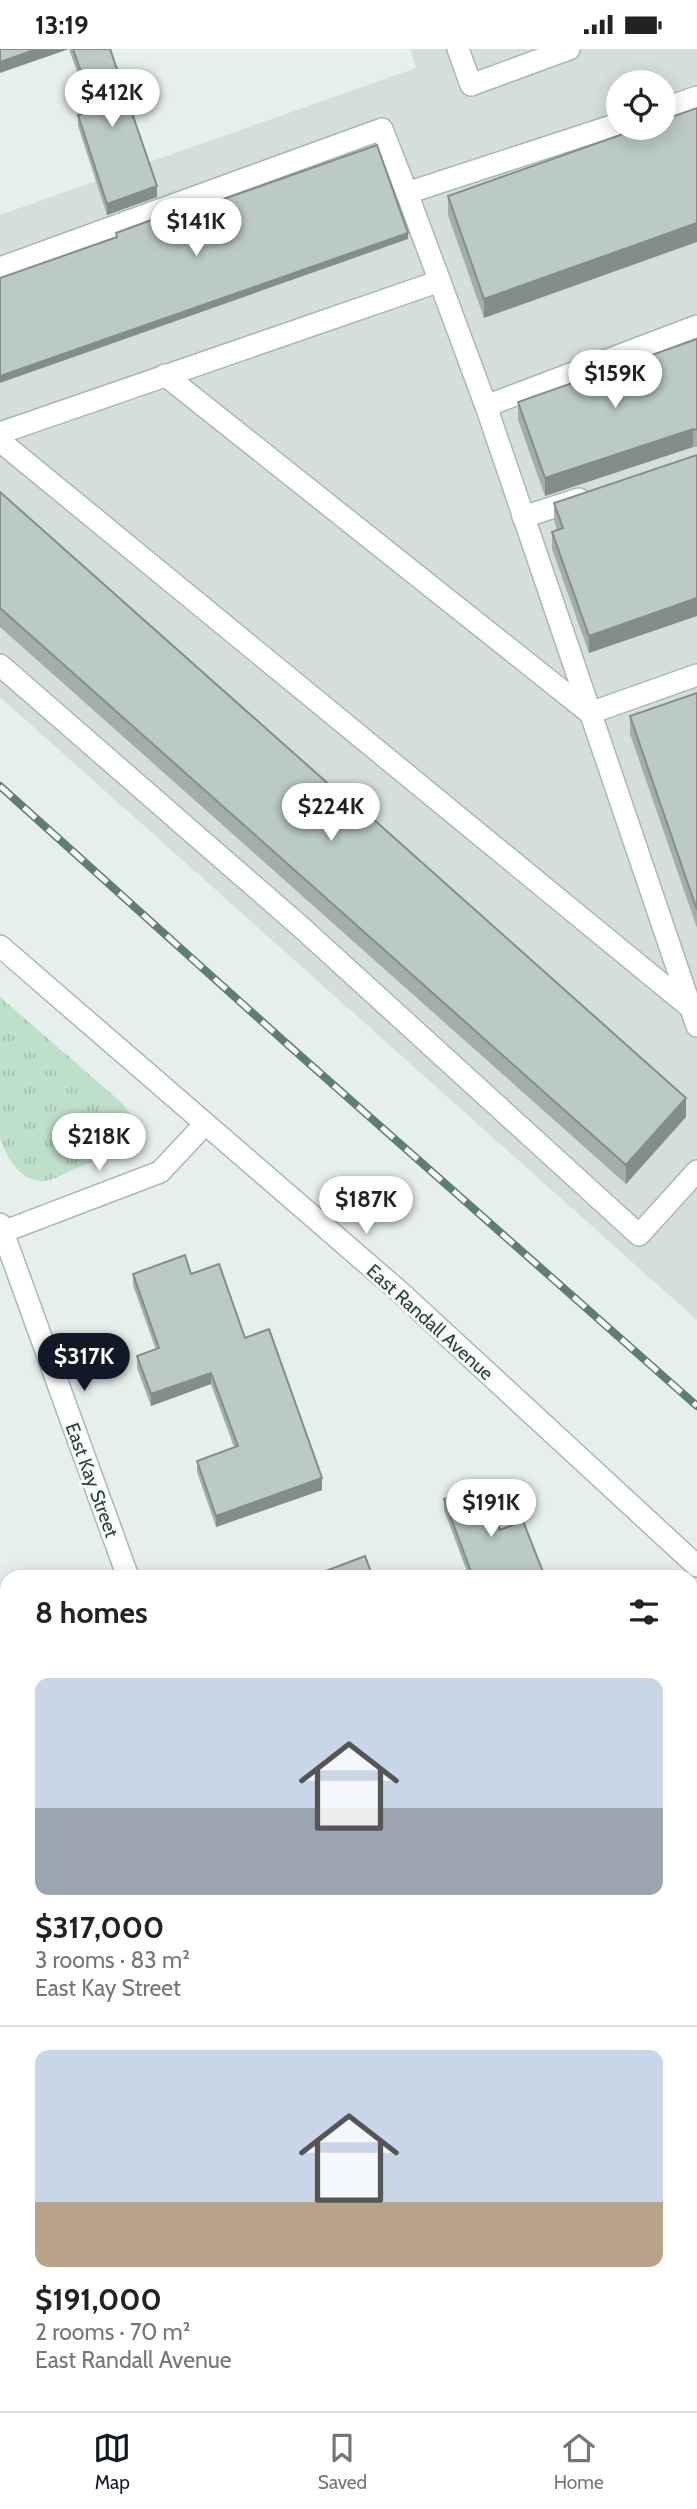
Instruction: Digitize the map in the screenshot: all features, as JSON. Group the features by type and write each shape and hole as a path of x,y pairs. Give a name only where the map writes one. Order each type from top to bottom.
{"street":[{"path":"458,49 471,85 569,49"},
{"path":"676,104 697,97"},
{"path":"407,193 606,128"},
{"path":"0,268 382,129 486,406 694,1017"},
{"path":"0,433 440,281"},
{"path":"486,406 697,327"},
{"path":"165,375 590,713"},
{"path":"0,441 694,1017"},
{"path":"523,517 598,492"},
{"path":"0,665 302,927 639,1235 697,1171"},
{"path":"590,713 697,675"},
{"name":"East Randall Avenue","path":"0,946 400,1292 697,1566"},
{"path":"1,1230 160,1172 205,1124"},
{"name":"East Kay Street","path":"1,1230 125,1570"}],"shaded area":[{"path":"410,49 697,49 697,1320 0,697 0,215 416,68"}],"green space":[{"path":"0,997 122,1103 131,1115 126,1138 116,1151 44,1181 28,1177 16,1167 0,1139"}],"building":[{"path":"0,49 37,49 0,62"},
{"path":"73,49 110,49 157,186 107,204 78,115 94,109"},
{"path":"697,108 697,223 484,299 448,196 606,140 676,140 676,115"},
{"path":"377,145 408,233 0,376 0,278 117,237 116,233 165,215 167,219"},
{"path":"697,339 697,430 693,429 545,478 518,402"},
{"path":"697,455 697,598 589,636 552,532 563,528 554,503"},
{"path":"0,492 351,804 353,801 686,1098 626,1165 0,608"},
{"path":"697,693 697,910 630,716"},
{"path":"185,1255 191,1274 219,1264 245,1338 269,1329 322,1478 216,1516 197,1461 238,1446 211,1373 151,1394 137,1356 159,1348 133,1274"},
{"path":"481,1484 500,1530 523,1521 542,1570 470,1570 444,1499"},
{"path":"365,1556 370,1570 328,1570"}],"railway":[{"path":"0,786 697,1406"}]}
